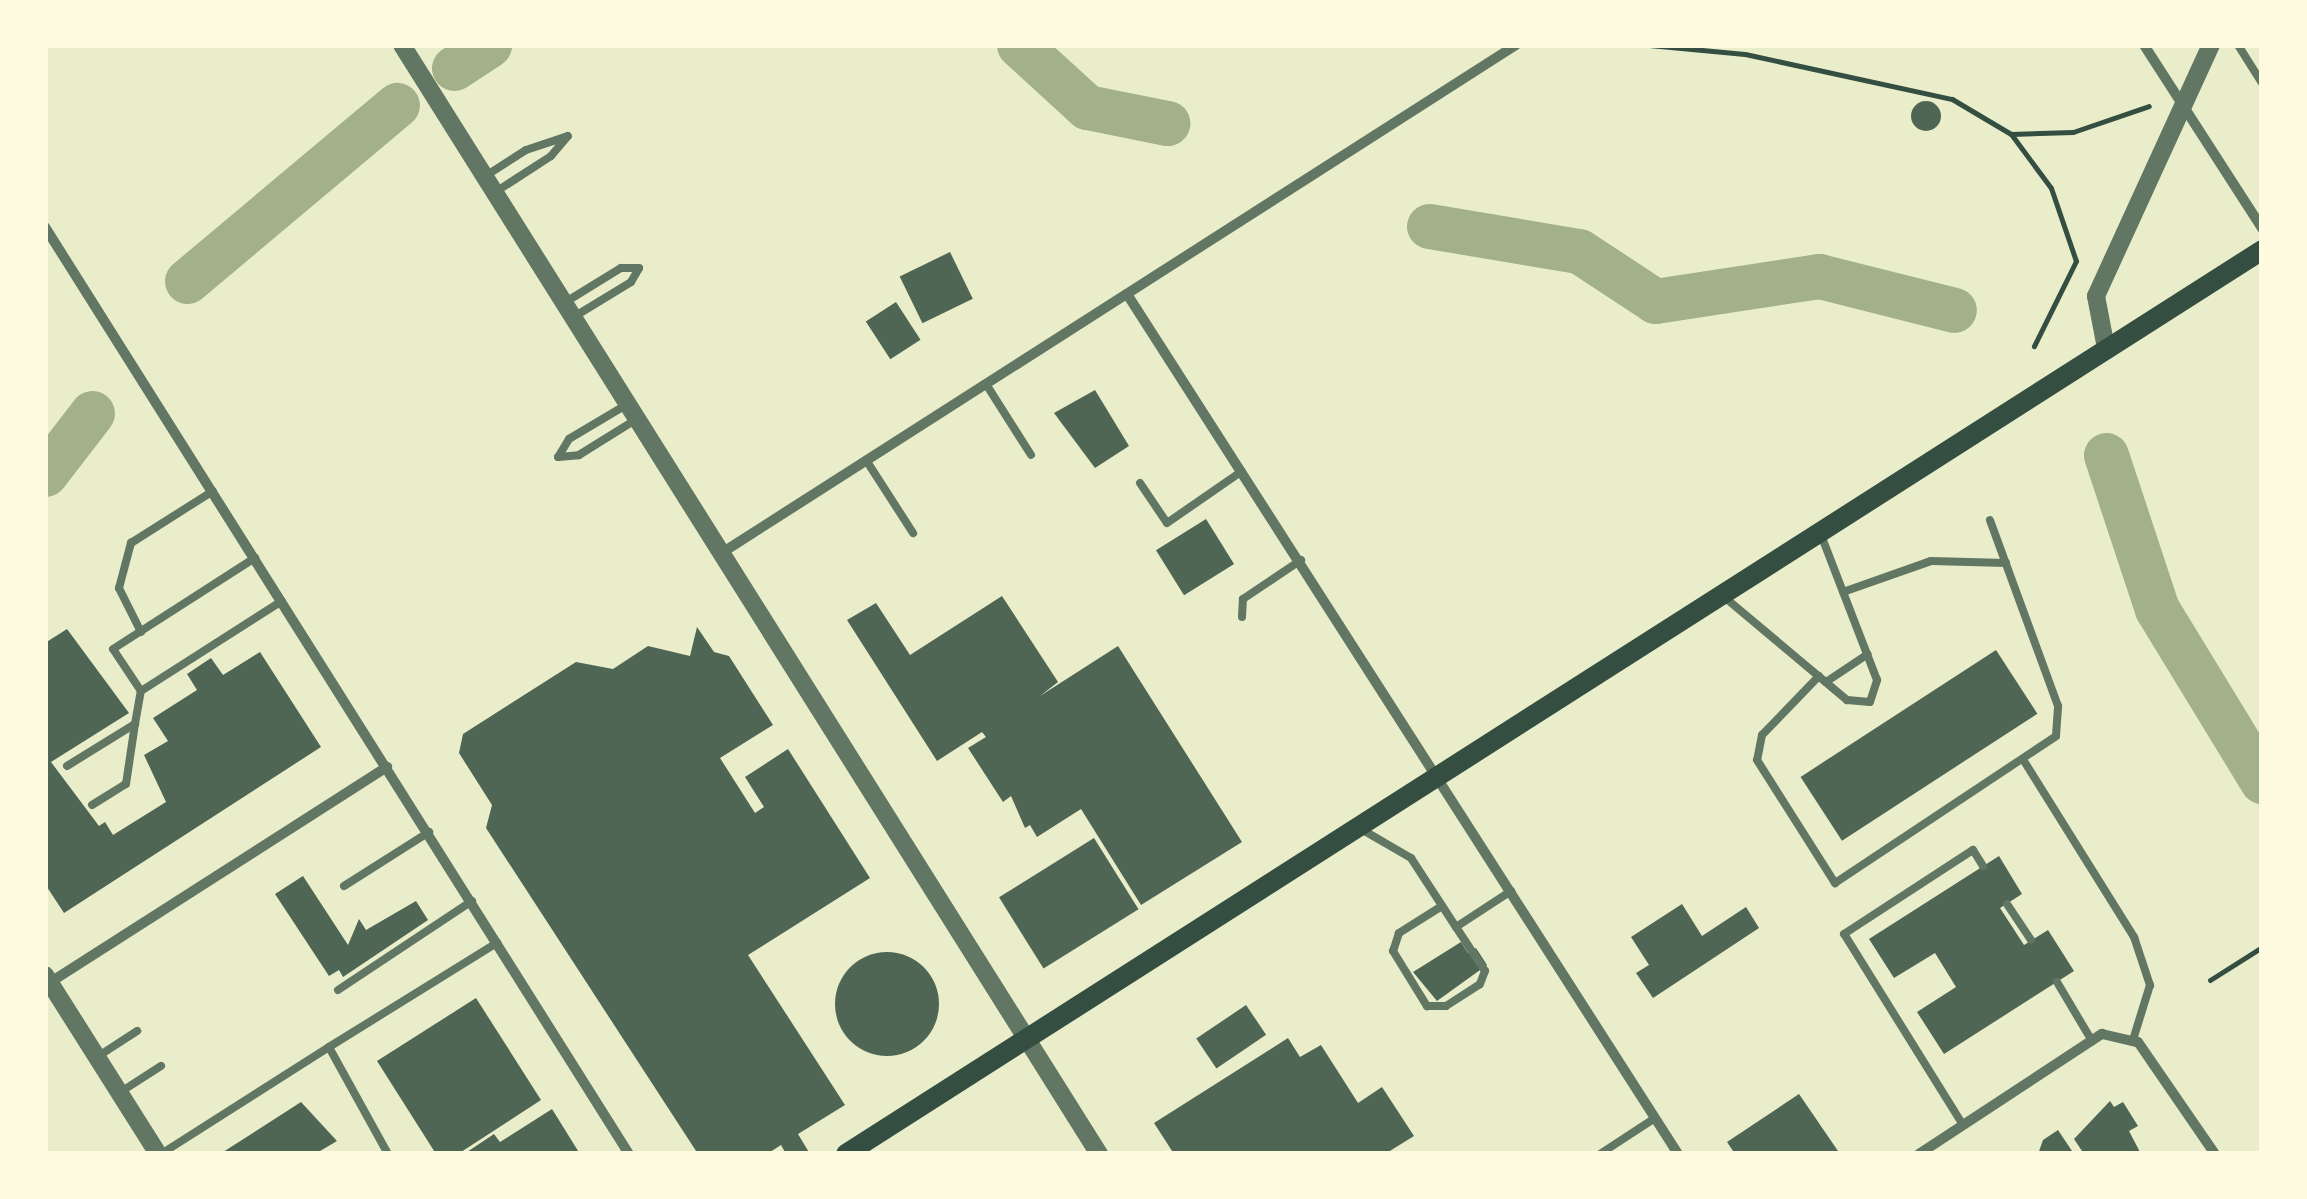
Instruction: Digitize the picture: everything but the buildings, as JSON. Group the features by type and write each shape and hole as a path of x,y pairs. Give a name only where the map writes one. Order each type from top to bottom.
{"main road":[{"path":"846,1154 2262,250"}],"street":[{"path":"402,45 1099,1154"},
{"path":"719,554 1516,45"},
{"path":"2144,45 2262,228"},
{"path":"2106,348 2096,296 2211,45"},
{"path":"45,227 629,1154"},
{"path":"1127,294 1440,774 1678,1154"},
{"path":"159,1154 47,981 388,766"},
{"path":"1919,1154 2102,1034 2133,1040 2157,1064 2215,1154"}],"lane":[{"path":"2238,45 2262,83"},
{"path":"2256,74 2262,62"},
{"path":"484,176 526,150 568,136 551,156 494,193"},
{"path":"621,268 639,268 631,282 567,311 621,268"},
{"path":"986,384 1031,455"},
{"path":"631,413 578,455 558,457 569,439 631,413"},
{"path":"866,460 913,533"},
{"path":"1140,484 1167,523 1242,471"},
{"path":"140,632 119,588 132,543 212,492"},
{"path":"1868,654 1822,679 1762,735 1757,760 1835,883 2024,761 2056,736 2060,717 1990,520"},
{"path":"1720,594 1852,704 1870,702 1877,680 1820,531"},
{"path":"92,805 126,784 141,691 114,649 255,558"},
{"path":"1242,617 1242,599 1300,560"},
{"path":"1843,592 1931,561 2006,563"},
{"path":"141,691 282,601"},
{"path":"67,766 134,724"},
{"path":"2024,761 2134,936 2150,985 2133,1040"},
{"path":"1358,826 1410,858 1442,906 1456,928 1486,972 1480,984 1446,1006 1428,1006 1393,950 1398,933 1442,906"},
{"path":"344,886 429,832"},
{"path":"1963,1125 1844,934 1973,850 1983,866"},
{"path":"1456,928 1512,890"},
{"path":"338,990 472,901"},
{"path":"2007,904 2031,940"},
{"path":"159,1154 498,942"},
{"path":"2058,982 2092,1041"},
{"path":"97,1057 137,1030"},
{"path":"329,1047 388,1154"},
{"path":"119,1093 161,1066"},
{"path":"1600,1154 1656,1118"}],"path":[{"path":"1650,45 1745,54 1952,99 2011,134 2051,188 2076,260 2034,346"},
{"path":"2011,134 2073,132 2149,106"},
{"path":"2210,980 2262,947"}],"waterway":[{"path":"454,68 489,45"},
{"path":"1019,45 1087,107 1167,123"},
{"path":"187,281 397,105"},
{"path":"1429,226 1579,251 1655,301 1819,276 1954,310"},
{"path":"45,474 92,413"},
{"path":"2106,455 2157,609 2262,781"}]}
